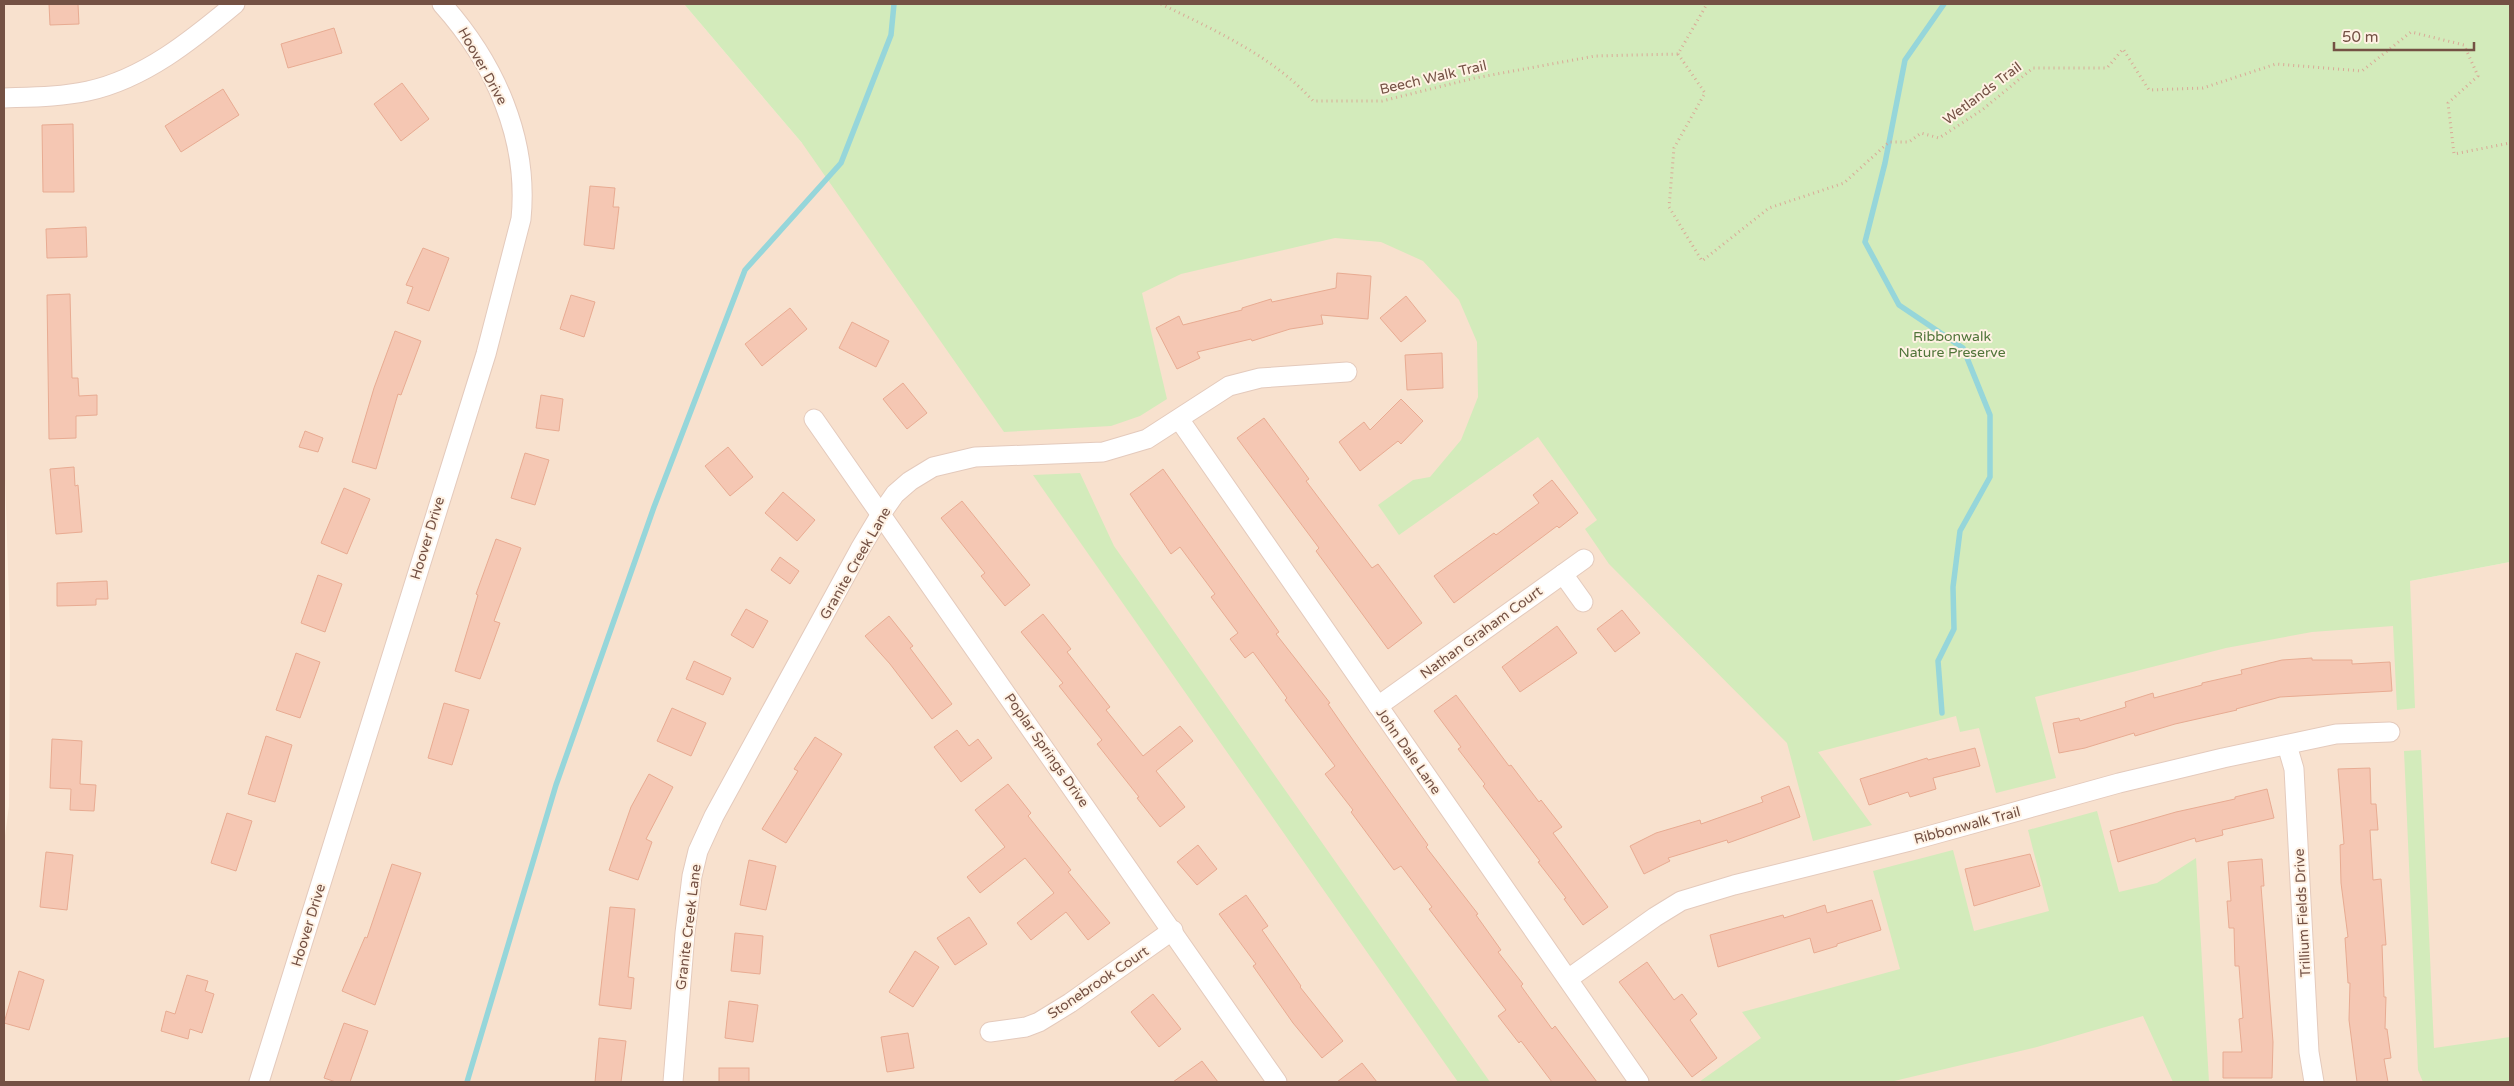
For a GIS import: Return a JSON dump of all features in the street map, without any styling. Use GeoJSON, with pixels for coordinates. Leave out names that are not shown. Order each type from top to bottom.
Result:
{"type":"FeatureCollection","features":[{"type":"Feature","properties":{"kind":"street"},"geometry":{"type":"LineString","coordinates":[[4,98],[65,95],[106,85],[159,61],[235,4]]}},
{"type":"Feature","properties":{"kind":"street","name":"Hoover Drive"},"geometry":{"type":"LineString","coordinates":[[259,1082],[440,496],[486,354],[516,246],[521,219],[523,200],[520,154],[507,109],[477,49],[461,25],[442,4]]}},
{"type":"Feature","properties":{"kind":"street","name":"Granite Creek Lane"},"geometry":{"type":"LineString","coordinates":[[673,1082],[685,934],[692,876],[698,851],[714,816],[881,514],[896,494],[910,481],[933,467],[948,461],[975,457],[1103,452],[1147,440],[1229,386],[1260,378],[1347,372]]}},
{"type":"Feature","properties":{"kind":"street","name":"Poplar Springs Drive"},"geometry":{"type":"LineString","coordinates":[[814,419],[1173,930],[1277,1082]]}},
{"type":"Feature","properties":{"kind":"street","name":"John Dale Lane"},"geometry":{"type":"LineString","coordinates":[[1179,419],[1639,1082]]}},
{"type":"Feature","properties":{"kind":"street","name":"Nathan Graham Court"},"geometry":{"type":"LineString","coordinates":[[1378,706],[1584,559]]}},
{"type":"Feature","properties":{"kind":"street"},"geometry":{"type":"LineString","coordinates":[[1563,574],[1583,602]]}},
{"type":"Feature","properties":{"kind":"street","name":"Ribbonwalk Trail"},"geometry":{"type":"LineString","coordinates":[[1568,980],[1655,917],[1681,901],[1734,885],[1910,841],[2120,783],[2336,734],[2390,732]]}},
{"type":"Feature","properties":{"kind":"street","name":"Trillium Fields Drive"},"geometry":{"type":"LineString","coordinates":[[2287,745],[2294,769],[2309,1042],[2314,1082]]}},
{"type":"Feature","properties":{"kind":"street","name":"Stonebrook Court"},"geometry":{"type":"LineString","coordinates":[[990,1032],[1026,1027],[1038,1022],[1070,1003],[1173,930]]}},
{"type":"Feature","properties":{"kind":"path","name":"Beech Walk Trail"},"geometry":{"type":"LineString","coordinates":[[1161,4],[1228,37],[1296,82],[1313,101],[1382,101],[1475,78],[1595,56],[1678,54]]}},
{"type":"Feature","properties":{"kind":"path"},"geometry":{"type":"LineString","coordinates":[[1678,54],[1707,4]]}},
{"type":"Feature","properties":{"kind":"path","name":"Wetlands Trail"},"geometry":{"type":"LineString","coordinates":[[1678,54],[1705,93],[1674,148],[1668,207],[1702,261],[1769,208],[1844,182],[1889,142],[1909,142],[1920,133],[1939,138],[1982,110],[2033,68],[2107,68],[2123,49],[2149,90],[2204,88],[2276,64],[2362,72],[2411,32],[2464,45],[2478,76],[2448,103],[2454,154],[2510,143]]}},
{"type":"Feature","properties":{"kind":"shaded area"},"geometry":{"type":"Polygon","coordinates":[[[4,4],[684,4],[802,143],[1428,183],[2410,581],[2510,562],[2510,1082],[4,1082],[4,843],[9,806],[10,629],[4,448],[4,4]]]}},
{"type":"Feature","properties":{"kind":"green space","name":"Ribbonwalk Nature Preserve"},"geometry":{"type":"Polygon","coordinates":[[[684,4],[2510,4],[2510,562],[2410,581],[2415,708],[2397,710],[2393,626],[2312,632],[2226,648],[2035,697],[2056,778],[1996,793],[1979,728],[1960,732],[1956,716],[1818,752],[1872,825],[1813,841],[1787,743],[1609,564],[1585,529],[1597,520],[1538,437],[1399,535],[1378,505],[1413,480],[1430,477],[1461,440],[1478,397],[1477,342],[1459,300],[1423,261],[1381,242],[1335,238],[1181,274],[1142,293],[1167,399],[1140,416],[1111,426],[1004,432],[802,143],[684,4]]]}},
{"type":"Feature","properties":{"kind":"green space"},"geometry":{"type":"Polygon","coordinates":[[[1080,473],[1114,546],[1490,1082],[1458,1082],[1033,475],[1080,473]]]}},
{"type":"Feature","properties":{"kind":"green space"},"geometry":{"type":"Polygon","coordinates":[[[2421,750],[2434,1048],[2510,1037],[2510,1082],[2423,1082],[2418,1070],[2404,751],[2421,750]]]}},
{"type":"Feature","properties":{"kind":"green space"},"geometry":{"type":"Polygon","coordinates":[[[2097,811],[2119,892],[2157,883],[2196,858],[2209,1082],[2173,1082],[2143,1016],[2037,1047],[1890,1082],[1699,1082],[1761,1038],[1742,1012],[1900,969],[1873,871],[1953,850],[1974,931],[2049,911],[2028,830],[2097,811]]]}},
{"type":"Feature","properties":{"kind":"building"},"geometry":{"type":"Polygon","coordinates":[[[49,4],[78,4],[79,24],[50,25],[49,4]]]}},
{"type":"Feature","properties":{"kind":"building"},"geometry":{"type":"Polygon","coordinates":[[[334,28],[342,53],[288,68],[281,44],[334,28]]]}},
{"type":"Feature","properties":{"kind":"building"},"geometry":{"type":"Polygon","coordinates":[[[402,83],[429,119],[401,141],[374,104],[402,83]]]}},
{"type":"Feature","properties":{"kind":"building"},"geometry":{"type":"Polygon","coordinates":[[[223,89],[239,115],[181,152],[165,126],[223,89]]]}},
{"type":"Feature","properties":{"kind":"building"},"geometry":{"type":"Polygon","coordinates":[[[73,124],[74,192],[43,192],[42,125],[73,124]]]}},
{"type":"Feature","properties":{"kind":"building"},"geometry":{"type":"Polygon","coordinates":[[[590,186],[615,188],[613,207],[619,207],[614,249],[584,245],[590,186]]]}},
{"type":"Feature","properties":{"kind":"building"},"geometry":{"type":"Polygon","coordinates":[[[86,227],[87,257],[47,258],[46,229],[86,227]]]}},
{"type":"Feature","properties":{"kind":"building"},"geometry":{"type":"Polygon","coordinates":[[[423,248],[449,258],[429,311],[407,303],[413,287],[406,285],[423,248]]]}},
{"type":"Feature","properties":{"kind":"building"},"geometry":{"type":"Polygon","coordinates":[[[1337,273],[1371,276],[1368,319],[1321,315],[1323,324],[1290,329],[1252,341],[1251,339],[1197,352],[1200,358],[1177,369],[1156,328],[1179,316],[1183,325],[1242,310],[1242,308],[1271,299],[1272,302],[1336,288],[1337,273]]]}},
{"type":"Feature","properties":{"kind":"building"},"geometry":{"type":"Polygon","coordinates":[[[70,294],[72,378],[78,378],[79,396],[97,395],[97,415],[76,416],[76,438],[49,439],[47,295],[70,294]]]}},
{"type":"Feature","properties":{"kind":"building"},"geometry":{"type":"Polygon","coordinates":[[[571,295],[595,302],[584,337],[560,329],[571,295]]]}},
{"type":"Feature","properties":{"kind":"building"},"geometry":{"type":"Polygon","coordinates":[[[1406,296],[1426,321],[1401,342],[1380,318],[1406,296]]]}},
{"type":"Feature","properties":{"kind":"building"},"geometry":{"type":"Polygon","coordinates":[[[790,308],[807,329],[762,366],[745,344],[790,308]]]}},
{"type":"Feature","properties":{"kind":"building"},"geometry":{"type":"Polygon","coordinates":[[[852,322],[889,341],[876,367],[839,348],[852,322]]]}},
{"type":"Feature","properties":{"kind":"building"},"geometry":{"type":"Polygon","coordinates":[[[395,331],[421,341],[401,395],[398,394],[376,469],[352,462],[374,388],[395,331]]]}},
{"type":"Feature","properties":{"kind":"building"},"geometry":{"type":"Polygon","coordinates":[[[1442,353],[1443,388],[1407,390],[1405,355],[1442,353]]]}},
{"type":"Feature","properties":{"kind":"building"},"geometry":{"type":"Polygon","coordinates":[[[903,383],[927,413],[907,429],[883,399],[903,383]]]}},
{"type":"Feature","properties":{"kind":"building"},"geometry":{"type":"Polygon","coordinates":[[[541,395],[563,399],[559,431],[536,428],[541,395]]]}},
{"type":"Feature","properties":{"kind":"building"},"geometry":{"type":"Polygon","coordinates":[[[1401,399],[1423,421],[1401,444],[1398,441],[1360,471],[1339,442],[1364,422],[1370,430],[1401,399]]]}},
{"type":"Feature","properties":{"kind":"building"},"geometry":{"type":"Polygon","coordinates":[[[1264,418],[1309,479],[1306,481],[1372,568],[1378,564],[1422,623],[1388,649],[1316,551],[1319,548],[1237,438],[1264,418]]]}},
{"type":"Feature","properties":{"kind":"building"},"geometry":{"type":"Polygon","coordinates":[[[305,431],[323,438],[318,452],[299,447],[305,431]]]}},
{"type":"Feature","properties":{"kind":"building"},"geometry":{"type":"Polygon","coordinates":[[[728,447],[753,477],[730,496],[705,466],[728,447]]]}},
{"type":"Feature","properties":{"kind":"building"},"geometry":{"type":"Polygon","coordinates":[[[525,453],[549,460],[535,505],[511,498],[525,453]]]}},
{"type":"Feature","properties":{"kind":"building"},"geometry":{"type":"Polygon","coordinates":[[[74,467],[75,486],[78,485],[82,532],[56,534],[50,469],[74,467]]]}},
{"type":"Feature","properties":{"kind":"building"},"geometry":{"type":"Polygon","coordinates":[[[1163,469],[1279,632],[1276,634],[1330,703],[1328,704],[1428,845],[1426,847],[1478,914],[1476,915],[1501,950],[1498,952],[1523,984],[1521,986],[1552,1029],[1555,1026],[1597,1082],[1552,1082],[1521,1041],[1519,1043],[1498,1016],[1506,1010],[1429,909],[1432,907],[1401,866],[1394,870],[1351,812],[1353,810],[1325,774],[1335,766],[1285,700],[1287,698],[1253,652],[1245,658],[1230,639],[1238,633],[1211,597],[1215,594],[1180,547],[1171,554],[1130,494],[1163,469]]]}},
{"type":"Feature","properties":{"kind":"building"},"geometry":{"type":"Polygon","coordinates":[[[1552,480],[1578,513],[1559,528],[1557,526],[1454,603],[1434,576],[1494,533],[1496,535],[1539,503],[1533,495],[1552,480]]]}},
{"type":"Feature","properties":{"kind":"building"},"geometry":{"type":"Polygon","coordinates":[[[344,488],[370,499],[347,554],[321,543],[344,488]]]}},
{"type":"Feature","properties":{"kind":"building"},"geometry":{"type":"Polygon","coordinates":[[[783,492],[815,520],[797,541],[765,513],[783,492]]]}},
{"type":"Feature","properties":{"kind":"building"},"geometry":{"type":"Polygon","coordinates":[[[962,501],[1030,585],[1005,606],[981,576],[985,573],[941,518],[962,501]]]}},
{"type":"Feature","properties":{"kind":"building"},"geometry":{"type":"Polygon","coordinates":[[[496,539],[521,548],[494,621],[500,623],[480,679],[455,671],[478,595],[476,594],[496,539]]]}},
{"type":"Feature","properties":{"kind":"building"},"geometry":{"type":"Polygon","coordinates":[[[780,557],[799,571],[790,584],[771,570],[780,557]]]}},
{"type":"Feature","properties":{"kind":"building"},"geometry":{"type":"Polygon","coordinates":[[[318,575],[342,584],[325,632],[301,623],[318,575]]]}},
{"type":"Feature","properties":{"kind":"building"},"geometry":{"type":"Polygon","coordinates":[[[107,581],[108,599],[96,599],[96,605],[57,606],[57,583],[107,581]]]}},
{"type":"Feature","properties":{"kind":"building"},"geometry":{"type":"Polygon","coordinates":[[[746,609],[768,621],[753,648],[731,635],[746,609]]]}},
{"type":"Feature","properties":{"kind":"building"},"geometry":{"type":"Polygon","coordinates":[[[1622,610],[1640,633],[1615,652],[1597,629],[1622,610]]]}},
{"type":"Feature","properties":{"kind":"building"},"geometry":{"type":"Polygon","coordinates":[[[1043,614],[1071,649],[1067,652],[1110,707],[1106,710],[1143,756],[1180,726],[1193,741],[1156,771],[1185,807],[1160,827],[1097,744],[1102,740],[1059,686],[1063,683],[1021,632],[1043,614]]]}},
{"type":"Feature","properties":{"kind":"building"},"geometry":{"type":"Polygon","coordinates":[[[889,616],[913,646],[910,648],[952,704],[932,719],[890,664],[865,636],[889,616]]]}},
{"type":"Feature","properties":{"kind":"building"},"geometry":{"type":"Polygon","coordinates":[[[1557,626],[1577,653],[1520,692],[1502,667],[1557,626]]]}},
{"type":"Feature","properties":{"kind":"building"},"geometry":{"type":"Polygon","coordinates":[[[296,653],[320,662],[300,718],[276,710],[296,653]]]}},
{"type":"Feature","properties":{"kind":"building"},"geometry":{"type":"Polygon","coordinates":[[[2312,658],[2312,660],[2352,660],[2352,664],[2390,662],[2392,691],[2280,697],[2135,736],[2134,733],[2085,748],[2059,753],[2053,723],[2079,718],[2080,721],[2126,707],[2125,702],[2153,693],[2154,698],[2202,685],[2202,683],[2242,674],[2241,670],[2282,660],[2312,658]]]}},
{"type":"Feature","properties":{"kind":"building"},"geometry":{"type":"Polygon","coordinates":[[[694,661],[731,678],[723,695],[686,679],[694,661]]]}},
{"type":"Feature","properties":{"kind":"building"},"geometry":{"type":"Polygon","coordinates":[[[1456,695],[1509,766],[1511,765],[1539,802],[1541,800],[1562,827],[1553,833],[1608,907],[1583,925],[1564,899],[1566,898],[1538,862],[1540,861],[1483,786],[1485,784],[1458,749],[1461,747],[1434,711],[1456,695]]]}},
{"type":"Feature","properties":{"kind":"building"},"geometry":{"type":"Polygon","coordinates":[[[444,703],[469,710],[452,765],[428,758],[444,703]]]}},
{"type":"Feature","properties":{"kind":"building"},"geometry":{"type":"Polygon","coordinates":[[[672,708],[706,723],[691,756],[657,741],[672,708]]]}},
{"type":"Feature","properties":{"kind":"building"},"geometry":{"type":"Polygon","coordinates":[[[957,730],[969,746],[978,739],[992,758],[961,782],[934,747],[957,730]]]}},
{"type":"Feature","properties":{"kind":"building"},"geometry":{"type":"Polygon","coordinates":[[[266,736],[292,745],[275,802],[248,794],[266,736]]]}},
{"type":"Feature","properties":{"kind":"building"},"geometry":{"type":"Polygon","coordinates":[[[815,737],[842,754],[786,843],[762,829],[798,771],[794,769],[815,737]]]}},
{"type":"Feature","properties":{"kind":"building"},"geometry":{"type":"Polygon","coordinates":[[[52,739],[82,741],[80,784],[96,785],[94,811],[70,810],[71,789],[50,788],[52,739]]]}},
{"type":"Feature","properties":{"kind":"building"},"geometry":{"type":"Polygon","coordinates":[[[1975,748],[1980,766],[1933,778],[1936,789],[1910,797],[1908,792],[1869,805],[1860,779],[1927,758],[1928,760],[1975,748]]]}},
{"type":"Feature","properties":{"kind":"building"},"geometry":{"type":"Polygon","coordinates":[[[2370,768],[2371,804],[2376,804],[2378,830],[2370,830],[2373,880],[2381,879],[2386,945],[2382,945],[2384,997],[2386,997],[2385,1029],[2387,1029],[2391,1058],[2384,1059],[2388,1082],[2357,1082],[2349,1020],[2350,983],[2348,983],[2345,938],[2348,937],[2341,883],[2340,845],[2344,844],[2338,769],[2370,768]]]}},
{"type":"Feature","properties":{"kind":"building"},"geometry":{"type":"Polygon","coordinates":[[[649,774],[673,787],[646,839],[652,842],[638,880],[609,870],[631,807],[649,774]]]}},
{"type":"Feature","properties":{"kind":"building"},"geometry":{"type":"Polygon","coordinates":[[[1008,784],[1031,813],[1028,816],[1071,870],[1068,872],[1110,923],[1088,940],[1066,912],[1031,940],[1017,923],[1054,893],[1025,858],[980,893],[967,877],[1005,847],[975,810],[1008,784]]]}},
{"type":"Feature","properties":{"kind":"building"},"geometry":{"type":"Polygon","coordinates":[[[1789,786],[1800,817],[1728,843],[1727,840],[1668,858],[1670,861],[1644,874],[1630,846],[1656,833],[1700,820],[1701,824],[1763,802],[1761,797],[1789,786]]]}},
{"type":"Feature","properties":{"kind":"building"},"geometry":{"type":"Polygon","coordinates":[[[2267,789],[2274,818],[2222,830],[2223,835],[2196,842],[2195,838],[2118,862],[2110,831],[2267,789]]]}},
{"type":"Feature","properties":{"kind":"building"},"geometry":{"type":"Polygon","coordinates":[[[227,813],[252,821],[236,871],[211,863],[227,813]]]}},
{"type":"Feature","properties":{"kind":"building"},"geometry":{"type":"Polygon","coordinates":[[[1198,845],[1217,869],[1197,885],[1177,862],[1198,845]]]}},
{"type":"Feature","properties":{"kind":"building"},"geometry":{"type":"Polygon","coordinates":[[[46,852],[73,855],[67,910],[40,907],[46,852]]]}},
{"type":"Feature","properties":{"kind":"building"},"geometry":{"type":"Polygon","coordinates":[[[2030,854],[2040,886],[1974,906],[1965,869],[2030,854]]]}},
{"type":"Feature","properties":{"kind":"building"},"geometry":{"type":"Polygon","coordinates":[[[2262,859],[2264,886],[2261,886],[2273,1042],[2272,1078],[2223,1078],[2223,1052],[2242,1052],[2239,1019],[2243,1018],[2239,966],[2235,966],[2234,928],[2229,928],[2227,901],[2231,901],[2228,862],[2262,859]]]}},
{"type":"Feature","properties":{"kind":"building"},"geometry":{"type":"Polygon","coordinates":[[[749,860],[776,866],[766,910],[740,905],[749,860]]]}},
{"type":"Feature","properties":{"kind":"building"},"geometry":{"type":"Polygon","coordinates":[[[392,864],[421,873],[375,1005],[342,991],[365,937],[367,938],[392,864]]]}},
{"type":"Feature","properties":{"kind":"building"},"geometry":{"type":"Polygon","coordinates":[[[1246,895],[1268,926],[1262,930],[1300,987],[1343,1041],[1322,1058],[1293,1023],[1253,966],[1256,964],[1219,914],[1246,895]]]}},
{"type":"Feature","properties":{"kind":"building"},"geometry":{"type":"Polygon","coordinates":[[[1872,900],[1881,930],[1814,953],[1810,938],[1718,967],[1710,935],[1783,915],[1784,918],[1825,905],[1827,913],[1872,900]]]}},
{"type":"Feature","properties":{"kind":"building"},"geometry":{"type":"Polygon","coordinates":[[[610,907],[635,909],[628,977],[634,978],[631,1009],[599,1005],[610,907]]]}},
{"type":"Feature","properties":{"kind":"building"},"geometry":{"type":"Polygon","coordinates":[[[969,917],[987,944],[955,965],[937,938],[969,917]]]}},
{"type":"Feature","properties":{"kind":"building"},"geometry":{"type":"Polygon","coordinates":[[[735,933],[763,936],[760,974],[731,971],[735,933]]]}},
{"type":"Feature","properties":{"kind":"building"},"geometry":{"type":"Polygon","coordinates":[[[915,951],[939,967],[913,1007],[889,992],[915,951]]]}},
{"type":"Feature","properties":{"kind":"building"},"geometry":{"type":"Polygon","coordinates":[[[1647,962],[1674,1000],[1682,994],[1697,1014],[1690,1020],[1717,1058],[1692,1077],[1619,982],[1647,962]]]}},
{"type":"Feature","properties":{"kind":"building"},"geometry":{"type":"Polygon","coordinates":[[[19,971],[44,980],[29,1030],[4,1023],[19,971]]]}},
{"type":"Feature","properties":{"kind":"building"},"geometry":{"type":"Polygon","coordinates":[[[187,975],[208,981],[205,991],[214,994],[202,1033],[190,1029],[188,1039],[161,1031],[166,1011],[175,1014],[187,975]]]}},
{"type":"Feature","properties":{"kind":"building"},"geometry":{"type":"Polygon","coordinates":[[[1153,994],[1181,1029],[1159,1047],[1131,1012],[1153,994]]]}},
{"type":"Feature","properties":{"kind":"building"},"geometry":{"type":"Polygon","coordinates":[[[729,1001],[758,1005],[753,1042],[725,1038],[729,1001]]]}},
{"type":"Feature","properties":{"kind":"building"},"geometry":{"type":"Polygon","coordinates":[[[344,1023],[368,1031],[350,1082],[336,1082],[324,1078],[344,1023]]]}},
{"type":"Feature","properties":{"kind":"building"},"geometry":{"type":"Polygon","coordinates":[[[908,1033],[914,1068],[887,1072],[881,1037],[908,1033]]]}},
{"type":"Feature","properties":{"kind":"building"},"geometry":{"type":"Polygon","coordinates":[[[599,1038],[626,1041],[621,1082],[595,1082],[599,1038]]]}},
{"type":"Feature","properties":{"kind":"building"},"geometry":{"type":"Polygon","coordinates":[[[1202,1061],[1218,1082],[1173,1082],[1202,1061]]]}},
{"type":"Feature","properties":{"kind":"building"},"geometry":{"type":"Polygon","coordinates":[[[1362,1063],[1377,1082],[1337,1082],[1362,1063]]]}},
{"type":"Feature","properties":{"kind":"building"},"geometry":{"type":"Polygon","coordinates":[[[719,1068],[749,1068],[749,1082],[719,1082],[719,1068]]]}},
{"type":"Feature","properties":{"kind":"waterway"},"geometry":{"type":"LineString","coordinates":[[467,1082],[556,785],[654,507],[745,270],[841,163],[891,35],[894,4]]}},
{"type":"Feature","properties":{"kind":"waterway"},"geometry":{"type":"LineString","coordinates":[[1942,713],[1938,661],[1954,629],[1953,587],[1960,531],[1990,477],[1990,415],[1963,348],[1899,305],[1865,242],[1885,163],[1905,60],[1944,4]]}}]}
